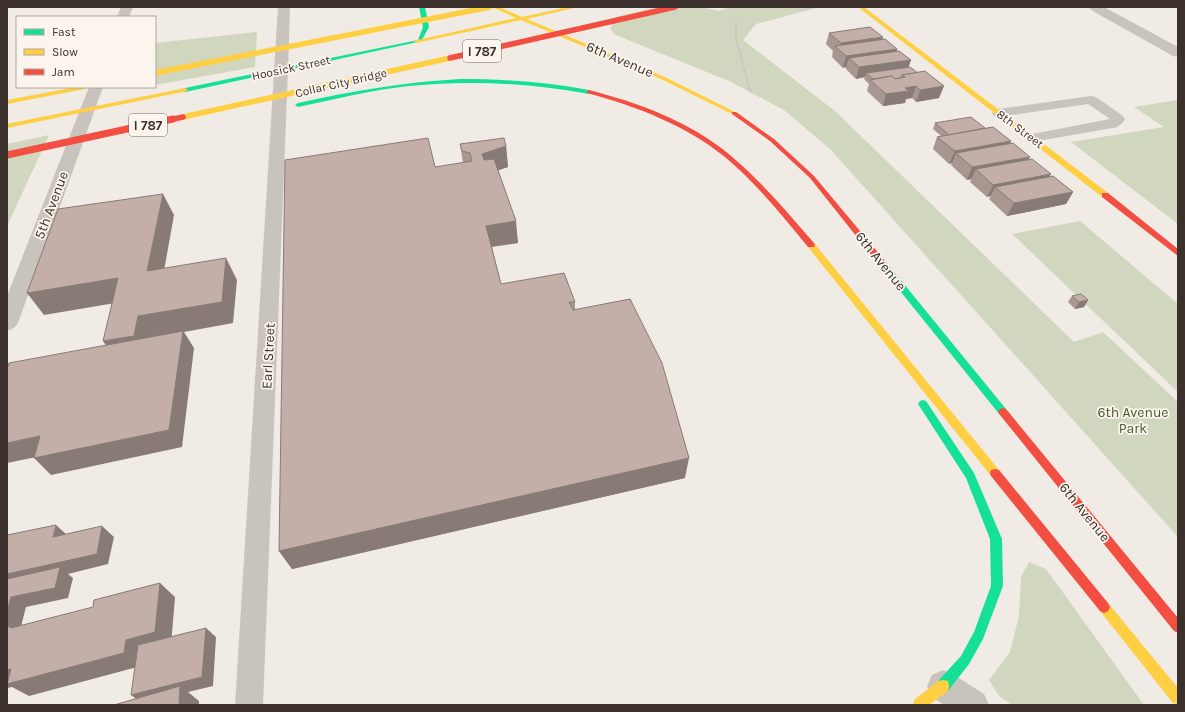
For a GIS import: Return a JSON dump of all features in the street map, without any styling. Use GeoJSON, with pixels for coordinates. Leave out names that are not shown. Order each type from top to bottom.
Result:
{"type":"FeatureCollection","features":[{"type":"Feature","properties":{"kind":"main road"},"geometry":{"type":"LineString","coordinates":[[420,39],[427,27],[422,7]]}},
{"type":"Feature","properties":{"kind":"main road"},"geometry":{"type":"LineString","coordinates":[[411,13],[442,7]]}},
{"type":"Feature","properties":{"kind":"main road"},"geometry":{"type":"LineString","coordinates":[[156,73],[490,7]]}},
{"type":"Feature","properties":{"kind":"main road","name":"6th Avenue"},"geometry":{"type":"LineString","coordinates":[[495,7],[523,17],[665,79],[739,115],[778,145],[812,177],[1178,627]]}},
{"type":"Feature","properties":{"kind":"main road","name":"Hoosick Street"},"geometry":{"type":"LineString","coordinates":[[7,126],[282,70],[420,39],[575,7]]}},
{"type":"Feature","properties":{"kind":"main road","name":"Collar City Bridge"},"geometry":{"type":"LineString","coordinates":[[7,155],[333,85],[675,7]]}},
{"type":"Feature","properties":{"kind":"main road","name":"8th Street"},"geometry":{"type":"LineString","coordinates":[[861,7],[1032,138],[1178,253]]}},
{"type":"Feature","properties":{"kind":"main road"},"geometry":{"type":"LineString","coordinates":[[271,40],[294,36]]}},
{"type":"Feature","properties":{"kind":"main road"},"geometry":{"type":"LineString","coordinates":[[267,112],[392,86],[470,80],[546,84],[596,93],[629,103],[661,116],[691,132],[716,148],[739,166],[793,223],[1178,698]]}},
{"type":"Feature","properties":{"kind":"main road"},"geometry":{"type":"LineString","coordinates":[[7,102],[80,88]]}},
{"type":"Feature","properties":{"kind":"main road"},"geometry":{"type":"LineString","coordinates":[[58,160],[81,154]]}},
{"type":"Feature","properties":{"kind":"main road"},"geometry":{"type":"LineString","coordinates":[[863,311],[906,377]]}},
{"type":"Feature","properties":{"kind":"main road"},"geometry":{"type":"LineString","coordinates":[[918,397],[970,476],[996,539],[997,586],[979,635],[965,660],[943,686],[919,705]]}},
{"type":"Feature","properties":{"kind":"street"},"geometry":{"type":"LineString","coordinates":[[1095,7],[1178,52]]}},
{"type":"Feature","properties":{"kind":"street","name":"5th Avenue"},"geometry":{"type":"LineString","coordinates":[[7,323],[96,88]]}},
{"type":"Feature","properties":{"kind":"street"},"geometry":{"type":"LineString","coordinates":[[943,686],[973,705]]}},
{"type":"Feature","properties":{"kind":"lane","name":"Earl Street"},"geometry":{"type":"LineString","coordinates":[[249,705],[284,7]]}},
{"type":"Feature","properties":{"kind":"lane"},"geometry":{"type":"LineString","coordinates":[[999,113],[1091,100],[1118,119],[1113,124],[1032,138]]}},
{"type":"Feature","properties":{"kind":"path"},"geometry":{"type":"LineString","coordinates":[[736,20],[736,39],[752,99]]}},
{"type":"Feature","properties":{"kind":"green space","name":"6th Avenue Park"},"geometry":{"type":"Polygon","coordinates":[[[657,7],[702,7],[718,11],[732,7],[820,7],[756,24],[743,40],[835,111],[1074,342],[1103,332],[1178,402],[1178,537],[831,150],[784,110],[729,81],[616,35],[610,29],[616,17],[657,7]]]}},
{"type":"Feature","properties":{"kind":"green space"},"geometry":{"type":"Polygon","coordinates":[[[257,32],[255,67],[156,85],[156,43],[257,32]]]}},
{"type":"Feature","properties":{"kind":"green space"},"geometry":{"type":"Polygon","coordinates":[[[1178,100],[1178,224],[1071,142],[1164,127],[1134,107],[1178,100]]]}},
{"type":"Feature","properties":{"kind":"green space"},"geometry":{"type":"Polygon","coordinates":[[[49,135],[7,226],[7,144],[49,135]]]}},
{"type":"Feature","properties":{"kind":"green space"},"geometry":{"type":"Polygon","coordinates":[[[1080,221],[1178,304],[1178,392],[1012,234],[1080,221]]]}},
{"type":"Feature","properties":{"kind":"green space"},"geometry":{"type":"Polygon","coordinates":[[[1029,562],[1046,569],[1144,705],[1012,705],[999,696],[989,680],[1010,652],[1019,616],[1021,577],[1029,562]]]}},
{"type":"Feature","properties":{"kind":"building"},"geometry":{"type":"Polygon","coordinates":[[[870,27],[883,37],[841,43],[829,33],[870,27]]]}},
{"type":"Feature","properties":{"kind":"building"},"geometry":{"type":"Polygon","coordinates":[[[885,39],[897,49],[846,56],[835,46],[885,39]]]}},
{"type":"Feature","properties":{"kind":"building"},"geometry":{"type":"Polygon","coordinates":[[[899,51],[911,60],[859,67],[849,58],[899,51]]]}},
{"type":"Feature","properties":{"kind":"building"},"geometry":{"type":"Polygon","coordinates":[[[910,67],[918,73],[902,75],[901,78],[895,79],[892,76],[873,79],[866,73],[910,67]]]}},
{"type":"Feature","properties":{"kind":"building"},"geometry":{"type":"Polygon","coordinates":[[[925,71],[944,86],[920,90],[916,86],[905,88],[909,91],[886,94],[870,80],[892,76],[895,79],[905,77],[902,75],[925,71]]]}},
{"type":"Feature","properties":{"kind":"building"},"geometry":{"type":"Polygon","coordinates":[[[971,117],[985,128],[949,135],[935,123],[971,117]]]}},
{"type":"Feature","properties":{"kind":"building"},"geometry":{"type":"Polygon","coordinates":[[[993,127],[1011,141],[955,151],[937,137],[993,127]]]}},
{"type":"Feature","properties":{"kind":"building"},"geometry":{"type":"Polygon","coordinates":[[[428,138],[435,167],[472,161],[470,153],[462,151],[460,144],[504,138],[506,146],[482,154],[484,160],[494,159],[516,221],[486,226],[501,284],[564,273],[575,302],[569,302],[573,310],[630,299],[662,363],[689,458],[279,551],[285,160],[428,138]]]}},
{"type":"Feature","properties":{"kind":"building"},"geometry":{"type":"Polygon","coordinates":[[[1013,143],[1030,157],[972,167],[956,153],[1013,143]]]}},
{"type":"Feature","properties":{"kind":"building"},"geometry":{"type":"Polygon","coordinates":[[[1032,159],[1051,174],[993,185],[976,169],[1032,159]]]}},
{"type":"Feature","properties":{"kind":"building"},"geometry":{"type":"Polygon","coordinates":[[[1053,176],[1073,192],[1014,203],[995,187],[1053,176]]]}},
{"type":"Feature","properties":{"kind":"building"},"geometry":{"type":"Polygon","coordinates":[[[163,194],[147,271],[226,258],[222,302],[138,316],[134,336],[103,341],[118,278],[27,293],[58,209],[163,194]]]}},
{"type":"Feature","properties":{"kind":"building"},"geometry":{"type":"Polygon","coordinates":[[[1081,294],[1088,300],[1079,302],[1072,296],[1081,294]]]}},
{"type":"Feature","properties":{"kind":"building"},"geometry":{"type":"Polygon","coordinates":[[[183,331],[169,430],[34,458],[40,436],[7,443],[7,369],[9,363],[183,331]]]}},
{"type":"Feature","properties":{"kind":"building"},"geometry":{"type":"Polygon","coordinates":[[[56,525],[53,537],[102,526],[97,554],[7,574],[7,535],[56,525]]]}},
{"type":"Feature","properties":{"kind":"building"},"geometry":{"type":"Polygon","coordinates":[[[60,567],[55,588],[11,597],[7,612],[7,579],[60,567]]]}},
{"type":"Feature","properties":{"kind":"building"},"geometry":{"type":"Polygon","coordinates":[[[160,583],[155,632],[126,640],[124,653],[7,684],[11,669],[7,670],[7,625],[11,628],[93,607],[94,600],[160,583]]]}},
{"type":"Feature","properties":{"kind":"building"},"geometry":{"type":"Polygon","coordinates":[[[206,628],[202,677],[131,695],[138,645],[206,628]]]}},
{"type":"Feature","properties":{"kind":"building"},"geometry":{"type":"Polygon","coordinates":[[[180,686],[179,705],[114,705],[180,686]]]}},
{"type":"Feature","properties":{"kind":"traffic: fast"},"geometry":{"type":"LineString","coordinates":[[420,39],[426,27],[422,7]]}},
{"type":"Feature","properties":{"kind":"traffic: fast"},"geometry":{"type":"LineString","coordinates":[[185,90],[416,41]]}},
{"type":"Feature","properties":{"kind":"traffic: fast"},"geometry":{"type":"LineString","coordinates":[[298,105],[382,88],[434,82],[512,82],[563,87],[589,92]]}},
{"type":"Feature","properties":{"kind":"traffic: fast"},"geometry":{"type":"LineString","coordinates":[[883,264],[1003,412]]}},
{"type":"Feature","properties":{"kind":"traffic: fast"},"geometry":{"type":"LineString","coordinates":[[923,404],[970,476],[996,539],[997,586],[979,635],[965,660],[943,686]]}},
{"type":"Feature","properties":{"kind":"traffic: slow"},"geometry":{"type":"LineString","coordinates":[[156,73],[490,7]]}},
{"type":"Feature","properties":{"kind":"traffic: slow"},"geometry":{"type":"LineString","coordinates":[[495,7],[665,79],[734,113]]}},
{"type":"Feature","properties":{"kind":"traffic: slow"},"geometry":{"type":"LineString","coordinates":[[416,41],[575,7]]}},
{"type":"Feature","properties":{"kind":"traffic: slow"},"geometry":{"type":"LineString","coordinates":[[861,7],[1105,195]]}},
{"type":"Feature","properties":{"kind":"traffic: slow"},"geometry":{"type":"LineString","coordinates":[[183,117],[450,58]]}},
{"type":"Feature","properties":{"kind":"traffic: slow"},"geometry":{"type":"LineString","coordinates":[[7,102],[80,88]]}},
{"type":"Feature","properties":{"kind":"traffic: slow"},"geometry":{"type":"LineString","coordinates":[[7,126],[185,90]]}},
{"type":"Feature","properties":{"kind":"traffic: slow"},"geometry":{"type":"LineString","coordinates":[[811,245],[995,473]]}},
{"type":"Feature","properties":{"kind":"traffic: slow"},"geometry":{"type":"LineString","coordinates":[[1104,607],[1178,698]]}},
{"type":"Feature","properties":{"kind":"traffic: slow"},"geometry":{"type":"LineString","coordinates":[[919,705],[943,686]]}},
{"type":"Feature","properties":{"kind":"traffic: jam"},"geometry":{"type":"LineString","coordinates":[[450,58],[675,7]]}},
{"type":"Feature","properties":{"kind":"traffic: jam"},"geometry":{"type":"LineString","coordinates":[[589,92],[625,102],[661,116],[678,124],[711,144],[738,165],[760,187],[811,245]]}},
{"type":"Feature","properties":{"kind":"traffic: jam"},"geometry":{"type":"LineString","coordinates":[[734,113],[772,140],[812,177],[883,264]]}},
{"type":"Feature","properties":{"kind":"traffic: jam"},"geometry":{"type":"LineString","coordinates":[[7,155],[183,117]]}},
{"type":"Feature","properties":{"kind":"traffic: jam"},"geometry":{"type":"LineString","coordinates":[[1105,195],[1178,253]]}},
{"type":"Feature","properties":{"kind":"traffic: jam"},"geometry":{"type":"LineString","coordinates":[[1003,412],[1178,627]]}},
{"type":"Feature","properties":{"kind":"traffic: jam"},"geometry":{"type":"LineString","coordinates":[[995,473],[1104,607]]}}]}
